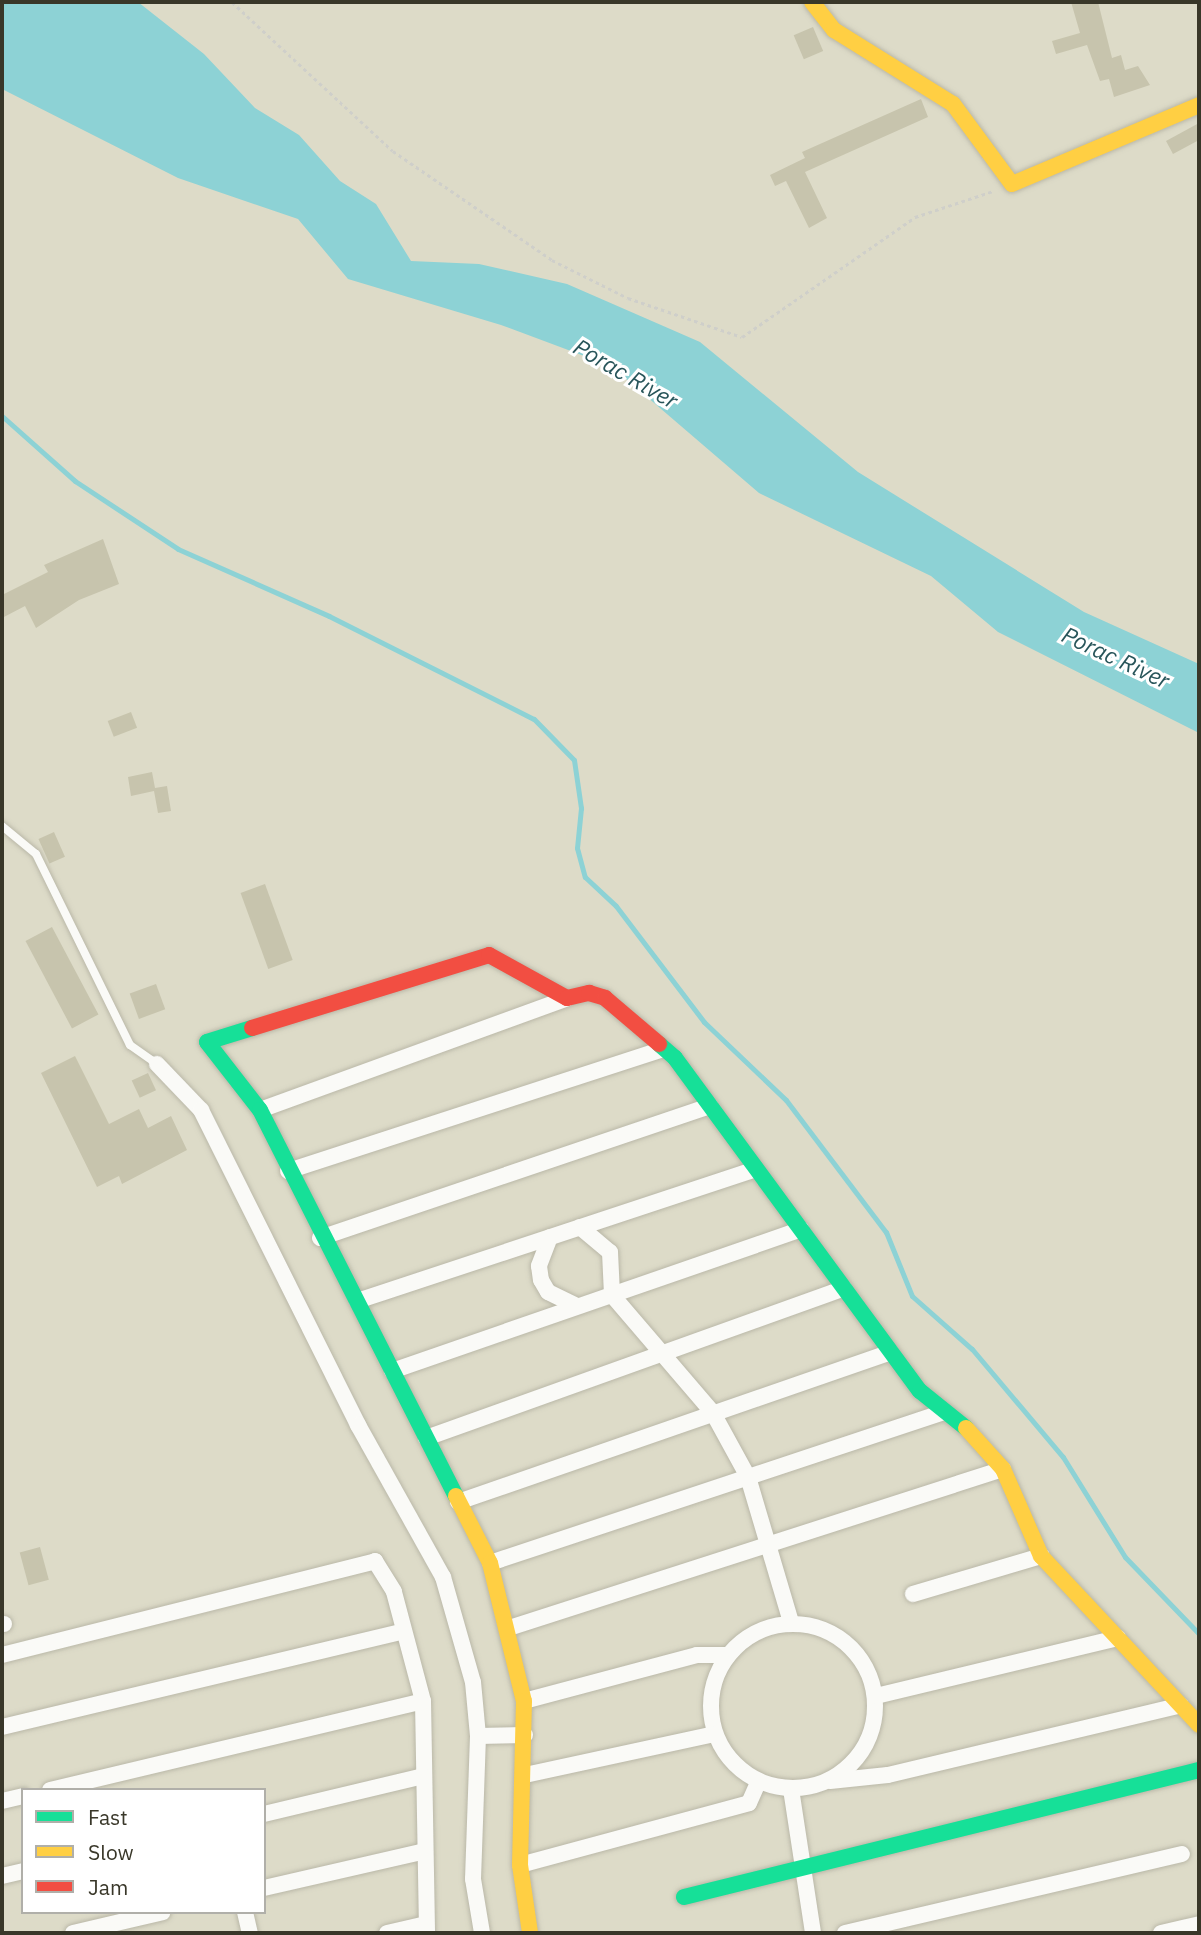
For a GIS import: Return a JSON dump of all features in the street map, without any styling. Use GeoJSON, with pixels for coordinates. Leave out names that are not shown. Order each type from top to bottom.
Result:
{"type":"FeatureCollection","features":[{"type":"Feature","properties":{"kind":"street"},"geometry":{"type":"LineString","coordinates":[[812,2],[834,30],[953,104],[1012,184],[1199,105]]}},
{"type":"Feature","properties":{"kind":"street"},"geometry":{"type":"LineString","coordinates":[[530,1933],[520,1865],[525,1775],[524,1701],[509,1628],[490,1563],[357,1301],[320,1238],[260,1110],[207,1042],[489,955],[567,998]]}},
{"type":"Feature","properties":{"kind":"street"},"geometry":{"type":"LineString","coordinates":[[260,1110],[567,998],[589,993],[605,998],[664,1049],[710,1106],[891,1352],[943,1412],[982,1441],[1003,1469],[1041,1556],[1199,1725]]}},
{"type":"Feature","properties":{"kind":"street"},"geometry":{"type":"LineString","coordinates":[[288,1171],[664,1049]]}},
{"type":"Feature","properties":{"kind":"street"},"geometry":{"type":"LineString","coordinates":[[157,1065],[201,1110],[358,1425],[443,1577],[473,1682],[478,1736],[473,1879],[482,1933]]}},
{"type":"Feature","properties":{"kind":"street"},"geometry":{"type":"LineString","coordinates":[[320,1238],[710,1106]]}},
{"type":"Feature","properties":{"kind":"street"},"geometry":{"type":"LineString","coordinates":[[357,1301],[756,1169]]}},
{"type":"Feature","properties":{"kind":"street"},"geometry":{"type":"LineString","coordinates":[[580,1227],[610,1252],[612,1294],[713,1413],[748,1477],[791,1622]]}},
{"type":"Feature","properties":{"kind":"street"},"geometry":{"type":"LineString","coordinates":[[392,1371],[801,1229]]}},
{"type":"Feature","properties":{"kind":"street"},"geometry":{"type":"LineString","coordinates":[[550,1237],[539,1266],[541,1280],[548,1292],[578,1306]]}},
{"type":"Feature","properties":{"kind":"street"},"geometry":{"type":"LineString","coordinates":[[426,1438],[844,1288]]}},
{"type":"Feature","properties":{"kind":"street"},"geometry":{"type":"LineString","coordinates":[[458,1502],[891,1352]]}},
{"type":"Feature","properties":{"kind":"street"},"geometry":{"type":"LineString","coordinates":[[490,1563],[943,1412]]}},
{"type":"Feature","properties":{"kind":"street"},"geometry":{"type":"LineString","coordinates":[[509,1628],[1003,1469]]}},
{"type":"Feature","properties":{"kind":"street"},"geometry":{"type":"LineString","coordinates":[[913,1594],[1041,1556]]}},
{"type":"Feature","properties":{"kind":"street"},"geometry":{"type":"LineString","coordinates":[[2,1655],[375,1561],[394,1592],[422,1701],[426,1929],[387,1933]]}},
{"type":"Feature","properties":{"kind":"street"},"geometry":{"type":"LineString","coordinates":[[828,1781],[856,1760],[872,1730],[876,1696],[861,1658],[831,1631],[791,1622],[756,1632],[728,1655],[712,1693],[715,1734],[733,1762],[759,1782],[792,1789],[828,1781],[888,1775],[1181,1705]]}},
{"type":"Feature","properties":{"kind":"street"},"geometry":{"type":"LineString","coordinates":[[2,1727],[404,1631]]}},
{"type":"Feature","properties":{"kind":"street"},"geometry":{"type":"LineString","coordinates":[[876,1696],[1118,1638]]}},
{"type":"Feature","properties":{"kind":"street"},"geometry":{"type":"LineString","coordinates":[[524,1701],[697,1655],[728,1655]]}},
{"type":"Feature","properties":{"kind":"street"},"geometry":{"type":"LineString","coordinates":[[58,1788],[422,1701]]}},
{"type":"Feature","properties":{"kind":"street"},"geometry":{"type":"LineString","coordinates":[[525,1775],[715,1734]]}},
{"type":"Feature","properties":{"kind":"street"},"geometry":{"type":"LineString","coordinates":[[478,1736],[525,1735]]}},
{"type":"Feature","properties":{"kind":"street"},"geometry":{"type":"LineString","coordinates":[[684,1897],[1199,1770]]}},
{"type":"Feature","properties":{"kind":"street"},"geometry":{"type":"LineString","coordinates":[[266,1814],[424,1776]]}},
{"type":"Feature","properties":{"kind":"street"},"geometry":{"type":"LineString","coordinates":[[520,1865],[749,1803],[759,1782]]}},
{"type":"Feature","properties":{"kind":"street"},"geometry":{"type":"LineString","coordinates":[[792,1789],[813,1933]]}},
{"type":"Feature","properties":{"kind":"street"},"geometry":{"type":"LineString","coordinates":[[2,1801],[21,1796]]}},
{"type":"Feature","properties":{"kind":"street"},"geometry":{"type":"LineString","coordinates":[[266,1888],[425,1851]]}},
{"type":"Feature","properties":{"kind":"street"},"geometry":{"type":"LineString","coordinates":[[845,1933],[1182,1854]]}},
{"type":"Feature","properties":{"kind":"street"},"geometry":{"type":"LineString","coordinates":[[2,1876],[21,1871]]}},
{"type":"Feature","properties":{"kind":"street"},"geometry":{"type":"LineString","coordinates":[[73,1933],[130,1927],[159,1914]]}},
{"type":"Feature","properties":{"kind":"street"},"geometry":{"type":"LineString","coordinates":[[245,1914],[250,1933]]}},
{"type":"Feature","properties":{"kind":"street"},"geometry":{"type":"LineString","coordinates":[[1161,1933],[1199,1924]]}},
{"type":"Feature","properties":{"kind":"lane"},"geometry":{"type":"LineString","coordinates":[[2,826],[36,854],[130,1045],[157,1065]]}},
{"type":"Feature","properties":{"kind":"path"},"geometry":{"type":"LineString","coordinates":[[232,2],[393,151],[552,260],[628,298],[742,337],[915,216],[1012,184]]}},
{"type":"Feature","properties":{"kind":"water","name":"Porac River"},"geometry":{"type":"Polygon","coordinates":[[[2,2],[138,2],[204,54],[255,108],[299,135],[340,181],[376,204],[411,261],[479,264],[567,284],[700,342],[858,472],[1084,612],[1199,664],[1199,733],[998,632],[931,576],[759,493],[611,366],[501,325],[348,279],[298,219],[178,178],[2,89],[2,2]]]}},
{"type":"Feature","properties":{"kind":"building"},"geometry":{"type":"Polygon","coordinates":[[[1071,2],[1098,2],[1112,58],[1121,55],[1125,70],[1138,66],[1150,85],[1114,97],[1109,79],[1100,81],[1087,45],[1056,54],[1052,41],[1080,33],[1071,2]]]}},
{"type":"Feature","properties":{"kind":"building"},"geometry":{"type":"Polygon","coordinates":[[[813,27],[823,51],[804,59],[794,35],[813,27]]]}},
{"type":"Feature","properties":{"kind":"building"},"geometry":{"type":"Polygon","coordinates":[[[921,99],[928,117],[805,172],[827,218],[809,228],[786,181],[775,186],[770,175],[805,158],[802,152],[921,99]]]}},
{"type":"Feature","properties":{"kind":"building"},"geometry":{"type":"Polygon","coordinates":[[[1199,123],[1199,140],[1173,154],[1166,141],[1199,123]]]}},
{"type":"Feature","properties":{"kind":"building"},"geometry":{"type":"Polygon","coordinates":[[[103,539],[119,584],[79,600],[36,628],[25,606],[2,618],[2,595],[48,572],[44,565],[103,539]]]}},
{"type":"Feature","properties":{"kind":"building"},"geometry":{"type":"Polygon","coordinates":[[[131,712],[137,728],[114,737],[108,721],[131,712]]]}},
{"type":"Feature","properties":{"kind":"building"},"geometry":{"type":"Polygon","coordinates":[[[152,772],[155,788],[167,786],[171,811],[158,813],[154,791],[131,796],[128,777],[152,772]]]}},
{"type":"Feature","properties":{"kind":"building"},"geometry":{"type":"Polygon","coordinates":[[[54,832],[65,857],[49,864],[38,839],[54,832]]]}},
{"type":"Feature","properties":{"kind":"building"},"geometry":{"type":"Polygon","coordinates":[[[265,884],[293,960],[268,969],[241,893],[265,884]]]}},
{"type":"Feature","properties":{"kind":"building"},"geometry":{"type":"Polygon","coordinates":[[[52,927],[98,1014],[72,1028],[26,941],[52,927]]]}},
{"type":"Feature","properties":{"kind":"building"},"geometry":{"type":"Polygon","coordinates":[[[156,984],[165,1009],[139,1019],[130,994],[156,984]]]}},
{"type":"Feature","properties":{"kind":"building"},"geometry":{"type":"Polygon","coordinates":[[[75,1056],[109,1124],[139,1109],[148,1128],[171,1116],[187,1150],[122,1184],[119,1176],[97,1187],[41,1073],[75,1056]]]}},
{"type":"Feature","properties":{"kind":"building"},"geometry":{"type":"Polygon","coordinates":[[[148,1073],[156,1090],[140,1098],[132,1081],[148,1073]]]}},
{"type":"Feature","properties":{"kind":"building"},"geometry":{"type":"Polygon","coordinates":[[[40,1547],[49,1580],[29,1585],[20,1552],[40,1547]]]}},
{"type":"Feature","properties":{"kind":"waterway"},"geometry":{"type":"LineString","coordinates":[[2,416],[75,481],[178,549],[329,616],[534,719],[574,760],[581,808],[577,848],[585,877],[616,906],[704,1022],[786,1100],[886,1232],[912,1296],[972,1349],[1063,1457],[1125,1557],[1199,1634]]}},
{"type":"Feature","properties":{"kind":"traffic: fast"},"geometry":{"type":"LineString","coordinates":[[252,1028],[207,1042],[260,1110],[456,1496]]}},
{"type":"Feature","properties":{"kind":"traffic: fast"},"geometry":{"type":"LineString","coordinates":[[659,1044],[675,1058],[920,1391],[966,1428]]}},
{"type":"Feature","properties":{"kind":"traffic: fast"},"geometry":{"type":"LineString","coordinates":[[684,1897],[1199,1770]]}},
{"type":"Feature","properties":{"kind":"traffic: slow"},"geometry":{"type":"LineString","coordinates":[[812,2],[834,30],[953,104],[1012,184],[1199,105]]}},
{"type":"Feature","properties":{"kind":"traffic: slow"},"geometry":{"type":"LineString","coordinates":[[966,1428],[1003,1469],[1041,1556],[1199,1725]]}},
{"type":"Feature","properties":{"kind":"traffic: slow"},"geometry":{"type":"LineString","coordinates":[[456,1496],[490,1563],[524,1701],[520,1865],[530,1933]]}},
{"type":"Feature","properties":{"kind":"traffic: jam"},"geometry":{"type":"LineString","coordinates":[[252,1028],[489,955],[567,998],[589,993],[605,998],[659,1044]]}}]}
